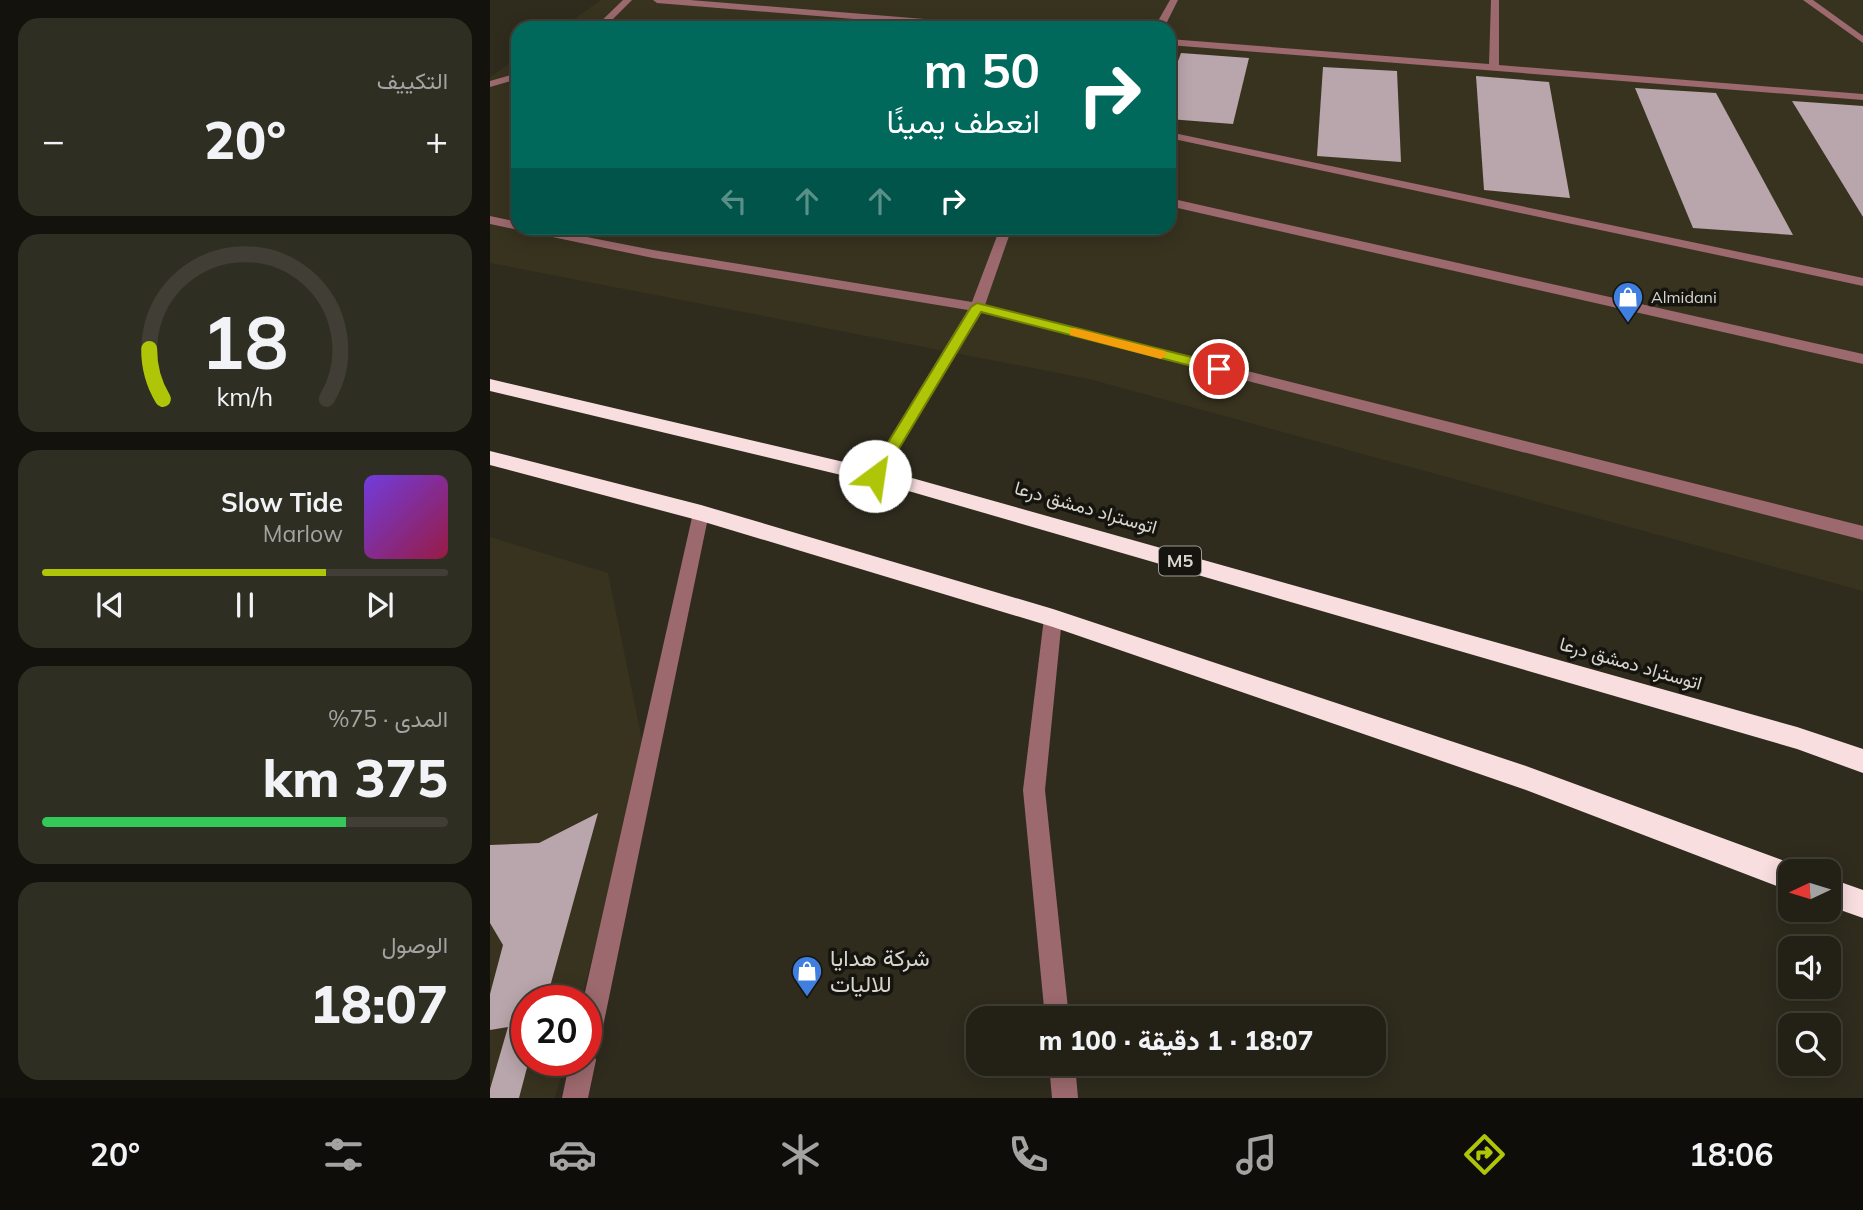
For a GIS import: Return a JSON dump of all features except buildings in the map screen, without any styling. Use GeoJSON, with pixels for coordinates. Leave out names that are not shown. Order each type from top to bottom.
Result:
{"type":"FeatureCollection","features":[{"type":"Feature","properties":{"kind":"highway","name":"اتوستراد دمشق درعا"},"geometry":{"type":"LineString","coordinates":[[490,385],[875,476],[1783,734],[1863,761]]}},
{"type":"Feature","properties":{"kind":"highway"},"geometry":{"type":"LineString","coordinates":[[490,458],[701,513],[1053,618],[1526,778],[1778,872]]}},
{"type":"Feature","properties":{"kind":"highway"},"geometry":{"type":"LineString","coordinates":[[1841,896],[1863,904]]}},
{"type":"Feature","properties":{"kind":"street"},"geometry":{"type":"LineString","coordinates":[[606,21],[628,0]]}},
{"type":"Feature","properties":{"kind":"street"},"geometry":{"type":"LineString","coordinates":[[657,0],[913,21]]}},
{"type":"Feature","properties":{"kind":"street"},"geometry":{"type":"LineString","coordinates":[[1163,21],[1174,0]]}},
{"type":"Feature","properties":{"kind":"street"},"geometry":{"type":"LineString","coordinates":[[1493,68],[1494,0]]}},
{"type":"Feature","properties":{"kind":"street"},"geometry":{"type":"LineString","coordinates":[[1807,0],[1863,40]]}},
{"type":"Feature","properties":{"kind":"street"},"geometry":{"type":"LineString","coordinates":[[1176,43],[1863,97]]}},
{"type":"Feature","properties":{"kind":"street"},"geometry":{"type":"LineString","coordinates":[[490,84],[511,78]]}},
{"type":"Feature","properties":{"kind":"street"},"geometry":{"type":"LineString","coordinates":[[1176,136],[1863,282]]}},
{"type":"Feature","properties":{"kind":"street"},"geometry":{"type":"LineString","coordinates":[[1176,204],[1863,359]]}},
{"type":"Feature","properties":{"kind":"street"},"geometry":{"type":"LineString","coordinates":[[490,220],[511,224]]}},
{"type":"Feature","properties":{"kind":"street"},"geometry":{"type":"LineString","coordinates":[[559,235],[653,254],[977,307],[1863,533]]}},
{"type":"Feature","properties":{"kind":"street"},"geometry":{"type":"LineString","coordinates":[[875,476],[977,307],[1003,235]]}},
{"type":"Feature","properties":{"kind":"street"},"geometry":{"type":"LineString","coordinates":[[599,985],[701,513]]}},
{"type":"Feature","properties":{"kind":"street"},"geometry":{"type":"LineString","coordinates":[[1053,618],[1034,790],[1056,1006]]}},
{"type":"Feature","properties":{"kind":"street"},"geometry":{"type":"LineString","coordinates":[[575,1098],[580,1076]]}},
{"type":"Feature","properties":{"kind":"street"},"geometry":{"type":"LineString","coordinates":[[1063,1076],[1065,1098]]}},
{"type":"Feature","properties":{"kind":"shaded area"},"geometry":{"type":"Polygon","coordinates":[[[601,0],[1863,0],[1863,591],[1089,379],[490,263],[490,77],[511,63],[511,235],[1176,235],[1176,21],[571,21],[601,0]]]}},
{"type":"Feature","properties":{"kind":"shaded area"},"geometry":{"type":"Polygon","coordinates":[[[490,537],[608,573],[645,755],[585,985],[511,985],[511,1076],[561,1076],[555,1098],[490,1098],[490,537]]]}},
{"type":"Feature","properties":{"kind":"slow traffic"},"geometry":{"type":"LineString","coordinates":[[1074,332],[1161,354]]}},
{"type":"Feature","properties":{"kind":"place","name":"Almidani"},"geometry":{"type":"Point","coordinates":[1628,324]}},
{"type":"Feature","properties":{"kind":"place","name":"شركة هدايا للاليات"},"geometry":{"type":"Point","coordinates":[807,998]}},
{"type":"Feature","properties":{"kind":"route"},"geometry":{"type":"LineString","coordinates":[[875,476],[977,307],[1219,369]]}}]}
